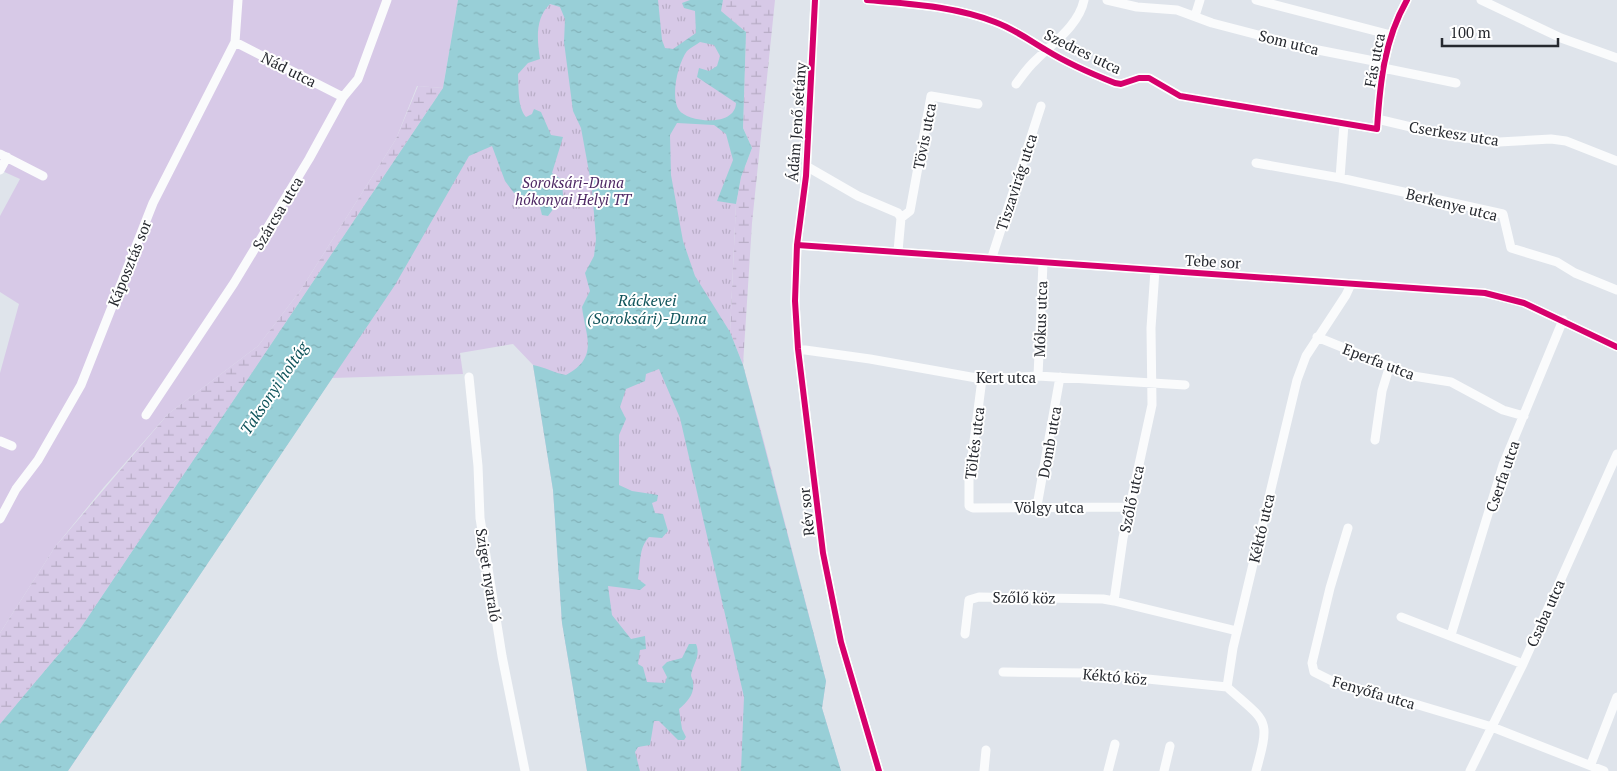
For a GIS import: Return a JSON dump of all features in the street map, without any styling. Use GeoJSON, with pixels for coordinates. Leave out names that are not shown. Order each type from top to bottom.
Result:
{"type":"FeatureCollection","features":[{"type":"Feature","properties":{"kind":"street","name":"Káposztás sor"},"geometry":{"type":"LineString","coordinates":[[0,518],[16,489],[38,460],[81,385],[153,204],[235,42],[238,0]]}},
{"type":"Feature","properties":{"kind":"street","name":"Szárcsa utca"},"geometry":{"type":"LineString","coordinates":[[146,415],[266,233],[343,98],[358,79],[387,0]]}},
{"type":"Feature","properties":{"kind":"street","name":"Ádám Jenő sétány"},"geometry":{"type":"LineString","coordinates":[[797,245],[806,166],[815,0]]}},
{"type":"Feature","properties":{"kind":"street","name":"Szedres utca"},"geometry":{"type":"LineString","coordinates":[[867,0],[919,4],[957,10],[995,22],[1018,32],[1047,51],[1115,83],[1121,84],[1139,78],[1149,78],[1180,96],[1377,129]]}},
{"type":"Feature","properties":{"kind":"street"},"geometry":{"type":"LineString","coordinates":[[1016,84],[1035,60],[1047,51],[1080,14],[1084,0]]}},
{"type":"Feature","properties":{"kind":"street","name":"Som utca"},"geometry":{"type":"LineString","coordinates":[[1107,0],[1137,7],[1177,10],[1212,23],[1456,83]]}},
{"type":"Feature","properties":{"kind":"street"},"geometry":{"type":"LineString","coordinates":[[1195,16],[1200,0]]}},
{"type":"Feature","properties":{"kind":"street"},"geometry":{"type":"LineString","coordinates":[[1256,0],[1391,35]]}},
{"type":"Feature","properties":{"kind":"street","name":"Fás utca"},"geometry":{"type":"LineString","coordinates":[[1377,129],[1383,66],[1395,22],[1407,0]]}},
{"type":"Feature","properties":{"kind":"street"},"geometry":{"type":"LineString","coordinates":[[1482,0],[1561,38],[1617,58]]}},
{"type":"Feature","properties":{"kind":"street","name":"Nád utca"},"geometry":{"type":"LineString","coordinates":[[235,42],[343,98]]}},
{"type":"Feature","properties":{"kind":"street","name":"Tövis utca"},"geometry":{"type":"LineString","coordinates":[[898,251],[901,218],[910,210],[931,96],[978,104]]}},
{"type":"Feature","properties":{"kind":"street","name":"Tiszavirág utca"},"geometry":{"type":"LineString","coordinates":[[992,257],[1041,106]]}},
{"type":"Feature","properties":{"kind":"street","name":"Cserkesz utca"},"geometry":{"type":"LineString","coordinates":[[1377,119],[1450,136],[1498,142],[1551,139],[1566,141],[1617,161]]}},
{"type":"Feature","properties":{"kind":"street"},"geometry":{"type":"LineString","coordinates":[[1340,178],[1344,124]]}},
{"type":"Feature","properties":{"kind":"street"},"geometry":{"type":"LineString","coordinates":[[0,170],[3,156],[43,176]]}},
{"type":"Feature","properties":{"kind":"street","name":"Berkenye utca"},"geometry":{"type":"LineString","coordinates":[[1256,163],[1340,178],[1503,214],[1511,248],[1558,262],[1575,273],[1617,290]]}},
{"type":"Feature","properties":{"kind":"street"},"geometry":{"type":"LineString","coordinates":[[806,166],[858,196],[898,214],[901,218]]}},
{"type":"Feature","properties":{"kind":"street","name":"Tebe sor"},"geometry":{"type":"LineString","coordinates":[[797,245],[992,257],[1485,293],[1524,303],[1617,347]]}},
{"type":"Feature","properties":{"kind":"street","name":"Rév sor"},"geometry":{"type":"LineString","coordinates":[[797,245],[795,301],[798,349],[824,553],[841,642],[880,771]]}},
{"type":"Feature","properties":{"kind":"street","name":"Mókus utca"},"geometry":{"type":"LineString","coordinates":[[1038,376],[1042,262]]}},
{"type":"Feature","properties":{"kind":"street","name":"Szőlő utca"},"geometry":{"type":"LineString","coordinates":[[1114,601],[1130,507],[1148,428],[1153,384],[1150,352],[1155,270]]}},
{"type":"Feature","properties":{"kind":"street","name":"Kéktó utca"},"geometry":{"type":"LineString","coordinates":[[1227,687],[1237,631],[1291,401],[1306,356],[1346,295],[1351,284]]}},
{"type":"Feature","properties":{"kind":"street","name":"Cserfa utca"},"geometry":{"type":"LineString","coordinates":[[1451,635],[1496,486],[1563,320]]}},
{"type":"Feature","properties":{"kind":"street","name":"Eperfa utca"},"geometry":{"type":"LineString","coordinates":[[1317,337],[1390,365],[1413,376],[1451,382],[1503,410],[1524,416]]}},
{"type":"Feature","properties":{"kind":"street","name":"Kert utca"},"geometry":{"type":"LineString","coordinates":[[798,349],[870,359],[982,380],[1038,376],[1185,385]]}},
{"type":"Feature","properties":{"kind":"street"},"geometry":{"type":"LineString","coordinates":[[1376,440],[1382,391],[1390,365]]}},
{"type":"Feature","properties":{"kind":"street","name":"Sziget nyaraló"},"geometry":{"type":"LineString","coordinates":[[469,377],[478,466],[480,518],[502,656],[525,771]]}},
{"type":"Feature","properties":{"kind":"street","name":"Domb utca"},"geometry":{"type":"LineString","coordinates":[[1037,506],[1060,378]]}},
{"type":"Feature","properties":{"kind":"street","name":"Töltés utca"},"geometry":{"type":"LineString","coordinates":[[968,506],[969,480],[982,380]]}},
{"type":"Feature","properties":{"kind":"street"},"geometry":{"type":"LineString","coordinates":[[0,442],[12,446]]}},
{"type":"Feature","properties":{"kind":"street","name":"Csaba utca"},"geometry":{"type":"LineString","coordinates":[[1470,771],[1523,664],[1617,454]]}},
{"type":"Feature","properties":{"kind":"street","name":"Völgy utca"},"geometry":{"type":"LineString","coordinates":[[968,506],[973,508],[1037,506],[1130,507]]}},
{"type":"Feature","properties":{"kind":"street","name":"Fenyőfa utca"},"geometry":{"type":"LineString","coordinates":[[1348,528],[1330,588],[1312,663],[1314,672],[1334,682],[1492,727]]}},
{"type":"Feature","properties":{"kind":"street","name":"Szőlő köz"},"geometry":{"type":"LineString","coordinates":[[965,634],[969,600],[979,597],[1103,599],[1114,601]]}},
{"type":"Feature","properties":{"kind":"street"},"geometry":{"type":"LineString","coordinates":[[1114,601],[1237,631]]}},
{"type":"Feature","properties":{"kind":"street"},"geometry":{"type":"LineString","coordinates":[[1402,617],[1523,664]]}},
{"type":"Feature","properties":{"kind":"street","name":"Kéktó köz"},"geometry":{"type":"LineString","coordinates":[[1003,672],[1088,673],[1227,687]]}},
{"type":"Feature","properties":{"kind":"street"},"geometry":{"type":"LineString","coordinates":[[1227,687],[1257,714],[1266,727],[1266,737],[1256,771]]}},
{"type":"Feature","properties":{"kind":"street"},"geometry":{"type":"LineString","coordinates":[[1590,764],[1617,696]]}},
{"type":"Feature","properties":{"kind":"street"},"geometry":{"type":"LineString","coordinates":[[1492,727],[1604,771]]}},
{"type":"Feature","properties":{"kind":"street"},"geometry":{"type":"LineString","coordinates":[[1108,771],[1115,744]]}},
{"type":"Feature","properties":{"kind":"street"},"geometry":{"type":"LineString","coordinates":[[1164,771],[1170,746]]}},
{"type":"Feature","properties":{"kind":"street"},"geometry":{"type":"LineString","coordinates":[[984,771],[986,750]]}},
{"type":"Feature","properties":{"kind":"green space"},"geometry":{"type":"Polygon","coordinates":[[[0,0],[458,0],[443,88],[417,86],[396,139],[300,291],[258,346],[168,414],[104,487],[55,547],[0,633],[0,373],[19,304],[0,292],[0,216],[20,179],[0,170],[0,0]]]}},
{"type":"Feature","properties":{"kind":"green space","name":"Ráckevei (Soroksári)-Duna"},"geometry":{"type":"Polygon","coordinates":[[[458,0],[723,0],[721,11],[746,32],[743,128],[752,148],[741,177],[736,204],[730,332],[743,365],[826,681],[822,708],[841,771],[587,771],[562,623],[553,490],[533,365],[513,344],[460,353],[463,374],[332,378],[68,771],[0,771],[0,724],[80,629],[443,88],[458,0]]]}},
{"type":"Feature","properties":{"kind":"green space"},"geometry":{"type":"Polygon","coordinates":[[[723,0],[775,0],[752,223],[743,365],[730,332],[736,204],[741,177],[752,148],[743,128],[746,32],[720,11],[723,0]]]}},
{"type":"Feature","properties":{"kind":"green space"},"geometry":{"type":"Polygon","coordinates":[[[418,86],[443,88],[80,629],[0,724],[0,633],[55,547],[168,414],[258,346],[300,291],[396,139],[418,86]]]}},
{"type":"Feature","properties":{"kind":"water","name":"Ráckevei (Soroksári)-Duna"},"geometry":{"type":"Polygon","coordinates":[[[458,0],[658,0],[662,40],[665,48],[673,49],[696,33],[695,11],[684,8],[682,3],[690,0],[723,0],[721,11],[746,32],[743,128],[752,148],[741,177],[736,204],[717,201],[733,160],[726,134],[714,125],[677,123],[670,135],[671,175],[683,241],[695,276],[730,332],[743,365],[826,681],[822,708],[841,771],[741,771],[744,697],[680,418],[659,369],[646,374],[645,381],[626,389],[620,407],[626,419],[619,435],[619,485],[632,491],[658,495],[657,501],[652,503],[655,513],[663,514],[668,531],[662,538],[649,537],[645,542],[640,557],[638,579],[646,585],[640,590],[608,586],[612,615],[631,639],[645,636],[646,649],[640,650],[638,664],[643,667],[647,682],[665,683],[667,677],[662,667],[667,662],[682,658],[689,644],[696,644],[698,652],[691,675],[693,681],[692,694],[679,709],[682,729],[686,737],[684,740],[678,740],[659,721],[654,721],[650,745],[638,747],[635,752],[640,771],[587,771],[562,623],[553,490],[533,365],[566,375],[577,368],[587,353],[588,345],[582,307],[590,291],[585,273],[594,256],[596,239],[592,188],[581,128],[573,111],[564,42],[565,19],[560,7],[550,4],[539,22],[538,44],[540,59],[528,63],[518,74],[519,96],[521,108],[526,117],[532,114],[534,109],[541,112],[551,135],[563,137],[552,173],[562,180],[563,196],[548,216],[542,215],[538,199],[514,193],[505,181],[492,146],[469,156],[395,285],[68,771],[0,771],[0,724],[80,629],[443,88],[458,0]],[[700,42],[687,51],[676,80],[675,97],[679,110],[700,120],[720,119],[728,116],[734,111],[736,103],[697,77],[699,68],[709,71],[717,66],[720,56],[714,45],[700,42]]]}},
{"type":"Feature","properties":{"kind":"cycle path"},"geometry":{"type":"LineString","coordinates":[[815,0],[806,176],[797,245],[795,301],[798,349],[823,553],[841,642],[879,771]]}},
{"type":"Feature","properties":{"kind":"cycle path"},"geometry":{"type":"LineString","coordinates":[[867,0],[932,6],[964,12],[995,22],[1009,28],[1062,59],[1115,83],[1121,84],[1139,78],[1149,78],[1180,96],[1377,129],[1382,79],[1388,46],[1399,15],[1407,0]]}},
{"type":"Feature","properties":{"kind":"cycle path"},"geometry":{"type":"LineString","coordinates":[[797,245],[1485,293],[1524,303],[1617,347]]}},
{"type":"Feature","properties":{"kind":"park label","name":"Soroksári-Duna hókonyai Helyi TT"},"geometry":{"type":"Point","coordinates":[573,190]}},
{"type":"Feature","properties":{"kind":"water label","name":"Taksonyi holtág"},"geometry":{"type":"Point","coordinates":[274,388]}}]}
